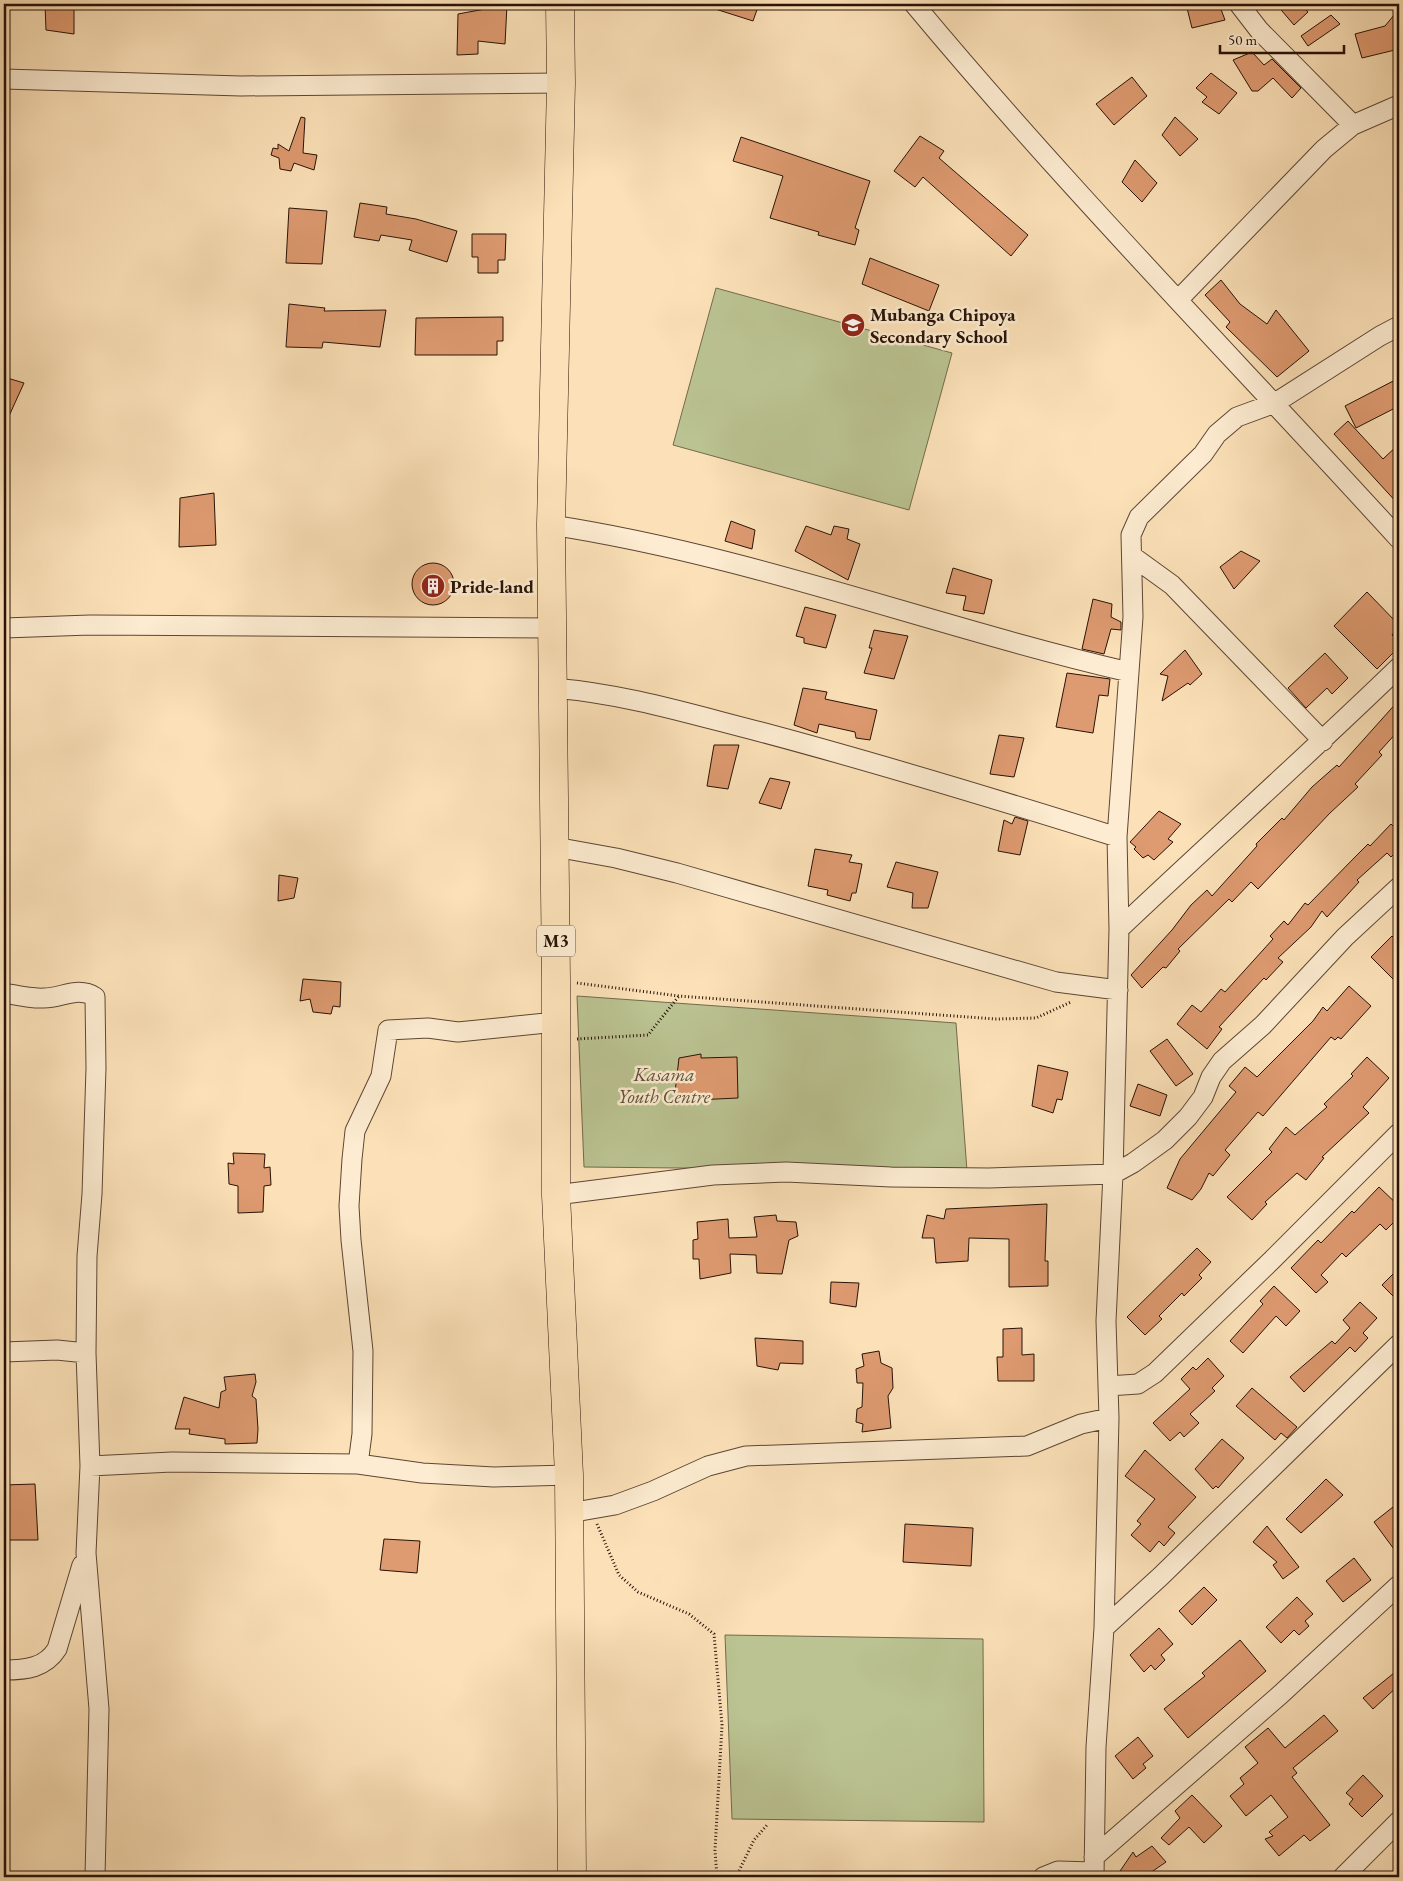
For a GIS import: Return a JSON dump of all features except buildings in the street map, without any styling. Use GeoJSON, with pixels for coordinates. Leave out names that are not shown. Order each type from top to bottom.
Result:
{"type":"FeatureCollection","features":[{"type":"Feature","properties":{"kind":"main road","name":"M3"},"geometry":{"type":"LineString","coordinates":[[560,4],[561,82],[551,525],[556,980],[556,1195],[569,1475],[582,1510],[572,1877]]}},
{"type":"Feature","properties":{"kind":"street"},"geometry":{"type":"LineString","coordinates":[[914,4],[984,88],[1080,197],[1275,403],[1399,539]]}},
{"type":"Feature","properties":{"kind":"street"},"geometry":{"type":"LineString","coordinates":[[1239,4],[1259,30],[1353,125]]}},
{"type":"Feature","properties":{"kind":"street"},"geometry":{"type":"LineString","coordinates":[[4,79],[241,86],[561,82]]}},
{"type":"Feature","properties":{"kind":"street"},"geometry":{"type":"LineString","coordinates":[[1178,300],[1324,149],[1353,125],[1399,104]]}},
{"type":"Feature","properties":{"kind":"street"},"geometry":{"type":"LineString","coordinates":[[1094,1869],[1096,1747],[1104,1628],[1109,1418],[1106,1321],[1113,1174],[1118,990],[1118,837],[1133,617],[1131,535],[1139,517],[1204,454],[1217,434],[1237,417],[1275,403],[1380,336],[1399,326]]}},
{"type":"Feature","properties":{"kind":"street"},"geometry":{"type":"LineString","coordinates":[[551,525],[618,535],[685,550],[860,598],[979,634],[1129,672]]}},
{"type":"Feature","properties":{"kind":"street"},"geometry":{"type":"LineString","coordinates":[[1132,556],[1172,585],[1323,741]]}},
{"type":"Feature","properties":{"kind":"street"},"geometry":{"type":"LineString","coordinates":[[4,628],[90,625],[553,628]]}},
{"type":"Feature","properties":{"kind":"street"},"geometry":{"type":"LineString","coordinates":[[1119,929],[1211,842],[1323,741],[1399,667]]}},
{"type":"Feature","properties":{"kind":"street"},"geometry":{"type":"LineString","coordinates":[[553,688],[624,696],[830,750],[910,772],[1118,837]]}},
{"type":"Feature","properties":{"kind":"street"},"geometry":{"type":"LineString","coordinates":[[555,848],[616,858],[677,873],[1056,982],[1095,989],[1118,990]]}},
{"type":"Feature","properties":{"kind":"street"},"geometry":{"type":"LineString","coordinates":[[556,1195],[713,1175],[786,1172],[891,1177],[980,1178],[1113,1174],[1133,1163],[1165,1140],[1188,1117],[1203,1097],[1211,1077],[1222,1061],[1263,1025],[1345,937],[1399,887]]}},
{"type":"Feature","properties":{"kind":"street"},"geometry":{"type":"LineString","coordinates":[[4,993],[44,998],[81,992],[95,997],[96,1068],[92,1194],[87,1256],[86,1352],[90,1466],[86,1553],[99,1709],[96,1877]]}},
{"type":"Feature","properties":{"kind":"street"},"geometry":{"type":"LineString","coordinates":[[358,1464],[362,1434],[363,1351],[350,1240],[349,1206],[352,1159],[355,1131],[381,1076],[388,1030],[428,1028],[458,1032],[556,1031]]}},
{"type":"Feature","properties":{"kind":"street"},"geometry":{"type":"LineString","coordinates":[[1108,1386],[1138,1384],[1154,1373],[1272,1260],[1399,1132]]}},
{"type":"Feature","properties":{"kind":"street"},"geometry":{"type":"LineString","coordinates":[[1104,1628],[1161,1576],[1399,1344]]}},
{"type":"Feature","properties":{"kind":"street"},"geometry":{"type":"LineString","coordinates":[[4,1352],[57,1350],[86,1352]]}},
{"type":"Feature","properties":{"kind":"street"},"geometry":{"type":"LineString","coordinates":[[582,1510],[615,1505],[653,1491],[708,1466],[746,1456],[1027,1446],[1082,1424],[1109,1418]]}},
{"type":"Feature","properties":{"kind":"street"},"geometry":{"type":"LineString","coordinates":[[90,1466],[172,1462],[358,1464],[422,1473],[494,1477],[569,1475]]}},
{"type":"Feature","properties":{"kind":"street"},"geometry":{"type":"LineString","coordinates":[[4,1670],[39,1665],[49,1661],[57,1649],[86,1553]]}},
{"type":"Feature","properties":{"kind":"street"},"geometry":{"type":"LineString","coordinates":[[1043,1877],[1058,1871],[1094,1869],[1399,1585]]}},
{"type":"Feature","properties":{"kind":"street"},"geometry":{"type":"LineString","coordinates":[[1343,1877],[1399,1821]]}},
{"type":"Feature","properties":{"kind":"path"},"geometry":{"type":"LineString","coordinates":[[556,980],[679,996],[995,1019],[1036,1018],[1076,1000]]}},
{"type":"Feature","properties":{"kind":"path"},"geometry":{"type":"LineString","coordinates":[[556,1031],[648,1035],[679,996]]}},
{"type":"Feature","properties":{"kind":"path"},"geometry":{"type":"LineString","coordinates":[[582,1510],[597,1524],[619,1575],[638,1592],[689,1614],[714,1634],[722,1725],[715,1850],[717,1877]]}},
{"type":"Feature","properties":{"kind":"path"},"geometry":{"type":"LineString","coordinates":[[736,1877],[754,1840],[767,1826]]}},
{"type":"Feature","properties":{"kind":"green space"},"geometry":{"type":"Polygon","coordinates":[[[716,288],[952,353],[909,510],[673,445],[716,288]]]}},
{"type":"Feature","properties":{"kind":"green space","name":"Kasama Youth Centre"},"geometry":{"type":"Polygon","coordinates":[[[577,996],[956,1023],[967,1171],[584,1167],[577,996]]]}},
{"type":"Feature","properties":{"kind":"green space"},"geometry":{"type":"Polygon","coordinates":[[[725,1635],[983,1639],[984,1822],[732,1819],[725,1635]]]}},
{"type":"Feature","properties":{"kind":"place","name":"Mubanga Chipoya Secondary School"},"geometry":{"type":"Point","coordinates":[853,325]}},
{"type":"Feature","properties":{"kind":"place","name":"Pride-land"},"geometry":{"type":"Point","coordinates":[433,586]}}]}
